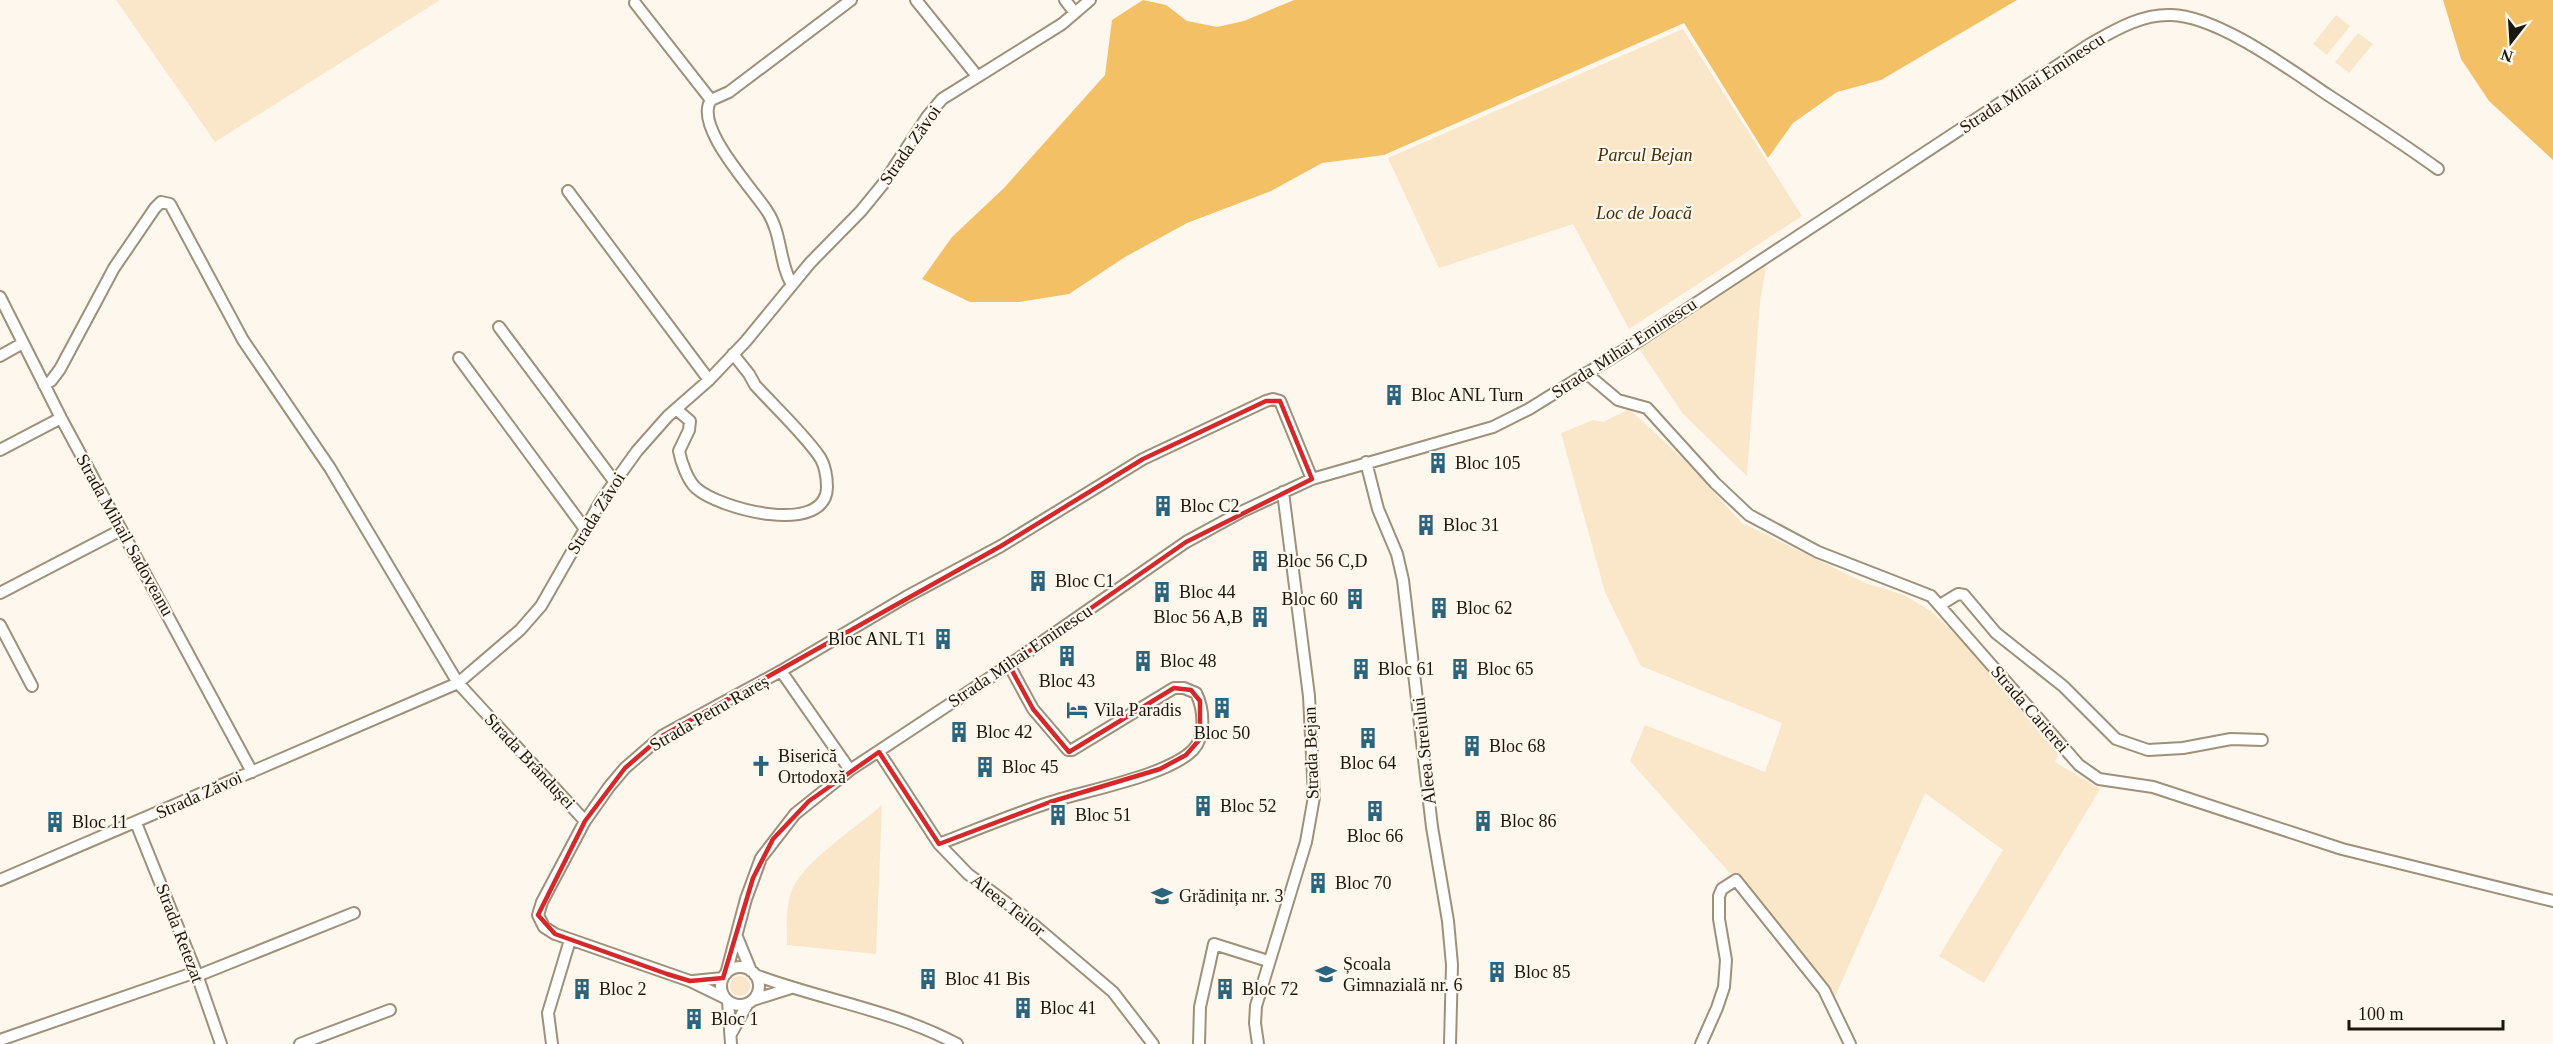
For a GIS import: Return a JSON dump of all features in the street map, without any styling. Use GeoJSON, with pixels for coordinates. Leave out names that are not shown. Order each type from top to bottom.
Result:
{"type":"FeatureCollection","features":[{"type":"Feature","properties":{"kind":"street"},"geometry":{"type":"LineString","coordinates":[[792,285],[787,277],[778,233],[768,212],[717,144],[707,110],[711,100],[729,92],[851,0]]}},
{"type":"Feature","properties":{"kind":"street"},"geometry":{"type":"LineString","coordinates":[[916,0],[977,76]]}},
{"type":"Feature","properties":{"kind":"street"},"geometry":{"type":"LineString","coordinates":[[1065,0],[1075,13]]}},
{"type":"Feature","properties":{"kind":"street","name":"Strada Zăvoi"},"geometry":{"type":"LineString","coordinates":[[0,880],[458,683],[520,630],[541,606],[614,481],[637,451],[676,409],[709,380],[733,354],[883,184],[927,117],[942,99],[1038,40],[1090,0]]}},
{"type":"Feature","properties":{"kind":"street"},"geometry":{"type":"LineString","coordinates":[[635,3],[711,100]]}},
{"type":"Feature","properties":{"kind":"street","name":"Strada Mihai Eminescu"},"geometry":{"type":"LineString","coordinates":[[724,976],[753,878],[767,849],[795,814],[850,770],[1009,665],[1186,542],[1241,512],[1312,478],[1493,427],[1529,409],[2090,44],[2146,17],[2171,15],[2198,20],[2218,28],[2279,62],[2438,169]]}},
{"type":"Feature","properties":{"kind":"street"},"geometry":{"type":"LineString","coordinates":[[568,191],[709,380]]}},
{"type":"Feature","properties":{"kind":"street","name":"Strada Brândușei"},"geometry":{"type":"LineString","coordinates":[[44,385],[51,381],[60,369],[105,284],[155,208],[161,202],[170,204],[243,340],[330,468],[458,683],[585,821],[542,902],[538,915],[544,927],[570,940],[690,981],[727,999]]}},
{"type":"Feature","properties":{"kind":"street","name":"Strada Mihail Sadoveanu"},"geometry":{"type":"LineString","coordinates":[[0,297],[61,418],[252,772]]}},
{"type":"Feature","properties":{"kind":"street"},"geometry":{"type":"LineString","coordinates":[[500,327],[614,481]]}},
{"type":"Feature","properties":{"kind":"street"},"geometry":{"type":"LineString","coordinates":[[0,356],[23,343]]}},
{"type":"Feature","properties":{"kind":"street"},"geometry":{"type":"LineString","coordinates":[[676,409],[690,421],[689,430],[679,451],[691,482],[698,490],[729,504],[771,514],[805,514],[820,506],[827,488],[820,457],[755,385],[733,354]]}},
{"type":"Feature","properties":{"kind":"street"},"geometry":{"type":"LineString","coordinates":[[459,358],[585,529]]}},
{"type":"Feature","properties":{"kind":"street","name":"Strada Carierei"},"geometry":{"type":"LineString","coordinates":[[1586,373],[1618,400],[1647,408],[1715,483],[1749,515],[1818,552],[1892,582],[1913,587],[1931,596],[2079,765],[2099,779],[2153,788],[2342,849],[2553,901]]}},
{"type":"Feature","properties":{"kind":"street"},"geometry":{"type":"LineString","coordinates":[[781,671],[906,597],[1001,546],[1143,459],[1266,401],[1273,399],[1280,401],[1312,478]]}},
{"type":"Feature","properties":{"kind":"street"},"geometry":{"type":"LineString","coordinates":[[0,450],[61,418]]}},
{"type":"Feature","properties":{"kind":"street","name":"Aleea Streiului"},"geometry":{"type":"LineString","coordinates":[[1366,462],[1378,509],[1397,554],[1404,580],[1432,827],[1448,921],[1452,965],[1450,1044]]}},
{"type":"Feature","properties":{"kind":"street","name":"Strada Bejan"},"geometry":{"type":"LineString","coordinates":[[1258,1044],[1255,1023],[1256,1006],[1306,842],[1314,797],[1309,696],[1283,492]]}},
{"type":"Feature","properties":{"kind":"street"},"geometry":{"type":"LineString","coordinates":[[0,593],[121,530]]}},
{"type":"Feature","properties":{"kind":"street"},"geometry":{"type":"LineString","coordinates":[[1940,604],[1958,594],[1964,595],[1996,633],[2063,686],[2116,739],[2148,750],[2231,739],[2262,740]]}},
{"type":"Feature","properties":{"kind":"street"},"geometry":{"type":"LineString","coordinates":[[0,625],[32,686]]}},
{"type":"Feature","properties":{"kind":"street"},"geometry":{"type":"LineString","coordinates":[[939,844],[1050,802],[1160,769],[1186,755],[1200,740],[1202,715],[1196,693],[1184,688],[1174,688],[1072,750],[1068,750],[1033,709],[1009,665]]}},
{"type":"Feature","properties":{"kind":"street","name":"Strada Petru Rareș"},"geometry":{"type":"LineString","coordinates":[[585,821],[625,768],[662,736],[781,671],[850,770]]}},
{"type":"Feature","properties":{"kind":"street","name":"Aleea Teilor"},"geometry":{"type":"LineString","coordinates":[[879,752],[939,844],[968,874],[1020,913],[1106,986],[1153,1044]]}},
{"type":"Feature","properties":{"kind":"street","name":"Strada Retezat"},"geometry":{"type":"LineString","coordinates":[[136,823],[221,1044]]}},
{"type":"Feature","properties":{"kind":"street"},"geometry":{"type":"LineString","coordinates":[[1701,1044],[1724,987],[1726,960],[1719,896],[1722,889],[1736,880],[1824,990],[1850,1044]]}},
{"type":"Feature","properties":{"kind":"street"},"geometry":{"type":"LineString","coordinates":[[0,1040],[196,974],[354,913]]}},
{"type":"Feature","properties":{"kind":"street"},"geometry":{"type":"LineString","coordinates":[[731,1039],[759,985],[737,937]]}},
{"type":"Feature","properties":{"kind":"street"},"geometry":{"type":"LineString","coordinates":[[552,1044],[548,1013],[570,940]]}},
{"type":"Feature","properties":{"kind":"street"},"geometry":{"type":"LineString","coordinates":[[1199,1044],[1200,1007],[1214,944],[1268,962]]}},
{"type":"Feature","properties":{"kind":"street"},"geometry":{"type":"LineString","coordinates":[[731,1039],[727,999],[721,988],[724,976],[740,968],[791,988],[897,1016],[957,1044]]}},
{"type":"Feature","properties":{"kind":"street","name":"Strada Brândușei"},"geometry":{"type":"LineString","coordinates":[[690,981],[724,976]]}},
{"type":"Feature","properties":{"kind":"street"},"geometry":{"type":"LineString","coordinates":[[727,999],[738,1005],[791,988]]}},
{"type":"Feature","properties":{"kind":"street"},"geometry":{"type":"LineString","coordinates":[[300,1044],[390,1010]]}},
{"type":"Feature","properties":{"kind":"highlighted area"},"geometry":{"type":"Polygon","coordinates":[[[1266,401],[1280,401],[1312,479],[1186,542],[1009,665],[1033,709],[1069,752],[1174,688],[1191,690],[1200,701],[1200,739],[1186,755],[1160,769],[1050,802],[939,844],[879,752],[809,801],[773,839],[753,878],[723,978],[690,981],[667,974],[555,934],[538,915],[585,821],[625,768],[662,736],[1001,546],[1143,459],[1266,401]]]}},
{"type":"Feature","properties":{"kind":"green space"},"geometry":{"type":"Polygon","coordinates":[[[116,0],[440,0],[215,142],[116,0]]]}},
{"type":"Feature","properties":{"kind":"green space"},"geometry":{"type":"Polygon","coordinates":[[[2336,15],[2350,26],[2327,55],[2313,44],[2336,15]]]}},
{"type":"Feature","properties":{"kind":"green space","name":"Parcul Bejan"},"geometry":{"type":"Polygon","coordinates":[[[1683,29],[1802,216],[1629,329],[1573,224],[1439,268],[1388,158],[1683,29]]]}},
{"type":"Feature","properties":{"kind":"green space"},"geometry":{"type":"Polygon","coordinates":[[[2358,33],[2373,44],[2349,73],[2335,62],[2358,33]]]}},
{"type":"Feature","properties":{"kind":"green space"},"geometry":{"type":"Polygon","coordinates":[[[1767,262],[1760,302],[1747,476],[1683,414],[1638,347],[1767,262]]]}},
{"type":"Feature","properties":{"kind":"green space"},"geometry":{"type":"Polygon","coordinates":[[[1629,409],[1686,462],[1742,523],[1865,583],[1904,595],[1932,612],[1963,642],[2058,754],[2055,762],[2100,789],[1984,983],[1939,956],[2003,850],[1925,793],[1835,997],[1736,880],[1630,761],[1645,725],[1765,772],[1782,723],[1641,666],[1605,592],[1561,433],[1593,420],[1603,422],[1629,409]]]}},
{"type":"Feature","properties":{"kind":"green space"},"geometry":{"type":"Polygon","coordinates":[[[882,805],[876,954],[787,945],[788,904],[798,880],[818,857],[882,805]]]}},
{"type":"Feature","properties":{"kind":"green space"},"geometry":{"type":"Polygon","coordinates":[[[740,976],[747,979],[750,986],[747,993],[740,996],[733,993],[730,986],[733,979],[740,976]]]}},
{"type":"Feature","properties":{"kind":"shaded area"},"geometry":{"type":"Polygon","coordinates":[[[1143,0],[1166,5],[1187,21],[1217,27],[1244,21],[1294,0],[2017,0],[1881,80],[1837,92],[1793,123],[1768,158],[1684,23],[1384,155],[1322,163],[1271,191],[1187,223],[1125,257],[1069,294],[1019,302],[970,302],[922,279],[952,237],[1004,188],[1105,75],[1112,20],[1143,0]]]}},
{"type":"Feature","properties":{"kind":"shaded area"},"geometry":{"type":"Polygon","coordinates":[[[2443,0],[2553,0],[2553,160],[2489,101],[2461,59],[2443,0]]]}},
{"type":"Feature","properties":{"kind":"place","name":"Bloc ANL Turn"},"geometry":{"type":"Point","coordinates":[1394,395]}},
{"type":"Feature","properties":{"kind":"place","name":"Bloc 105"},"geometry":{"type":"Point","coordinates":[1438,463]}},
{"type":"Feature","properties":{"kind":"place","name":"Bloc C2"},"geometry":{"type":"Point","coordinates":[1163,506]}},
{"type":"Feature","properties":{"kind":"place","name":"Bloc 31"},"geometry":{"type":"Point","coordinates":[1426,525]}},
{"type":"Feature","properties":{"kind":"place","name":"Bloc 56 C,D"},"geometry":{"type":"Point","coordinates":[1260,561]}},
{"type":"Feature","properties":{"kind":"place","name":"Bloc C1"},"geometry":{"type":"Point","coordinates":[1038,581]}},
{"type":"Feature","properties":{"kind":"place","name":"Bloc 44"},"geometry":{"type":"Point","coordinates":[1162,592]}},
{"type":"Feature","properties":{"kind":"place","name":"Bloc 60"},"geometry":{"type":"Point","coordinates":[1355,599]}},
{"type":"Feature","properties":{"kind":"place","name":"Bloc 62"},"geometry":{"type":"Point","coordinates":[1439,608]}},
{"type":"Feature","properties":{"kind":"place","name":"Bloc 56 A,B"},"geometry":{"type":"Point","coordinates":[1260,617]}},
{"type":"Feature","properties":{"kind":"place","name":"Bloc ANL T1"},"geometry":{"type":"Point","coordinates":[943,639]}},
{"type":"Feature","properties":{"kind":"place","name":"Bloc 43"},"geometry":{"type":"Point","coordinates":[1067,656]}},
{"type":"Feature","properties":{"kind":"place","name":"Bloc 48"},"geometry":{"type":"Point","coordinates":[1143,661]}},
{"type":"Feature","properties":{"kind":"place","name":"Bloc 61"},"geometry":{"type":"Point","coordinates":[1361,669]}},
{"type":"Feature","properties":{"kind":"place","name":"Bloc 65"},"geometry":{"type":"Point","coordinates":[1460,669]}},
{"type":"Feature","properties":{"kind":"place","name":"Bloc 50"},"geometry":{"type":"Point","coordinates":[1222,708]}},
{"type":"Feature","properties":{"kind":"place","name":"Vila Paradis"},"geometry":{"type":"Point","coordinates":[1077,710]}},
{"type":"Feature","properties":{"kind":"place","name":"Bloc 42"},"geometry":{"type":"Point","coordinates":[959,732]}},
{"type":"Feature","properties":{"kind":"place","name":"Bloc 64"},"geometry":{"type":"Point","coordinates":[1368,738]}},
{"type":"Feature","properties":{"kind":"place","name":"Bloc 68"},"geometry":{"type":"Point","coordinates":[1472,746]}},
{"type":"Feature","properties":{"kind":"place","name":"Biserică Ortodoxă"},"geometry":{"type":"Point","coordinates":[761,766]}},
{"type":"Feature","properties":{"kind":"place","name":"Bloc 45"},"geometry":{"type":"Point","coordinates":[985,767]}},
{"type":"Feature","properties":{"kind":"place","name":"Bloc 52"},"geometry":{"type":"Point","coordinates":[1203,806]}},
{"type":"Feature","properties":{"kind":"place","name":"Bloc 66"},"geometry":{"type":"Point","coordinates":[1375,811]}},
{"type":"Feature","properties":{"kind":"place","name":"Bloc 51"},"geometry":{"type":"Point","coordinates":[1058,815]}},
{"type":"Feature","properties":{"kind":"place","name":"Bloc 86"},"geometry":{"type":"Point","coordinates":[1483,821]}},
{"type":"Feature","properties":{"kind":"place","name":"Bloc 11"},"geometry":{"type":"Point","coordinates":[55,822]}},
{"type":"Feature","properties":{"kind":"place","name":"Bloc 70"},"geometry":{"type":"Point","coordinates":[1318,883]}},
{"type":"Feature","properties":{"kind":"place","name":"Grădinița nr. 3"},"geometry":{"type":"Point","coordinates":[1162,896]}},
{"type":"Feature","properties":{"kind":"place","name":"Bloc 85"},"geometry":{"type":"Point","coordinates":[1497,972]}},
{"type":"Feature","properties":{"kind":"place","name":"Școala Gimnazială nr. 6"},"geometry":{"type":"Point","coordinates":[1326,974]}},
{"type":"Feature","properties":{"kind":"place","name":"Bloc 41 Bis"},"geometry":{"type":"Point","coordinates":[928,979]}},
{"type":"Feature","properties":{"kind":"place","name":"Bloc 2"},"geometry":{"type":"Point","coordinates":[582,989]}},
{"type":"Feature","properties":{"kind":"place","name":"Bloc 72"},"geometry":{"type":"Point","coordinates":[1225,989]}},
{"type":"Feature","properties":{"kind":"place","name":"Bloc 41"},"geometry":{"type":"Point","coordinates":[1023,1008]}},
{"type":"Feature","properties":{"kind":"place","name":"Bloc 1"},"geometry":{"type":"Point","coordinates":[694,1019]}},
{"type":"Feature","properties":{"kind":"park label","name":"Loc de Joacă"},"geometry":{"type":"Point","coordinates":[1644,213]}}]}
